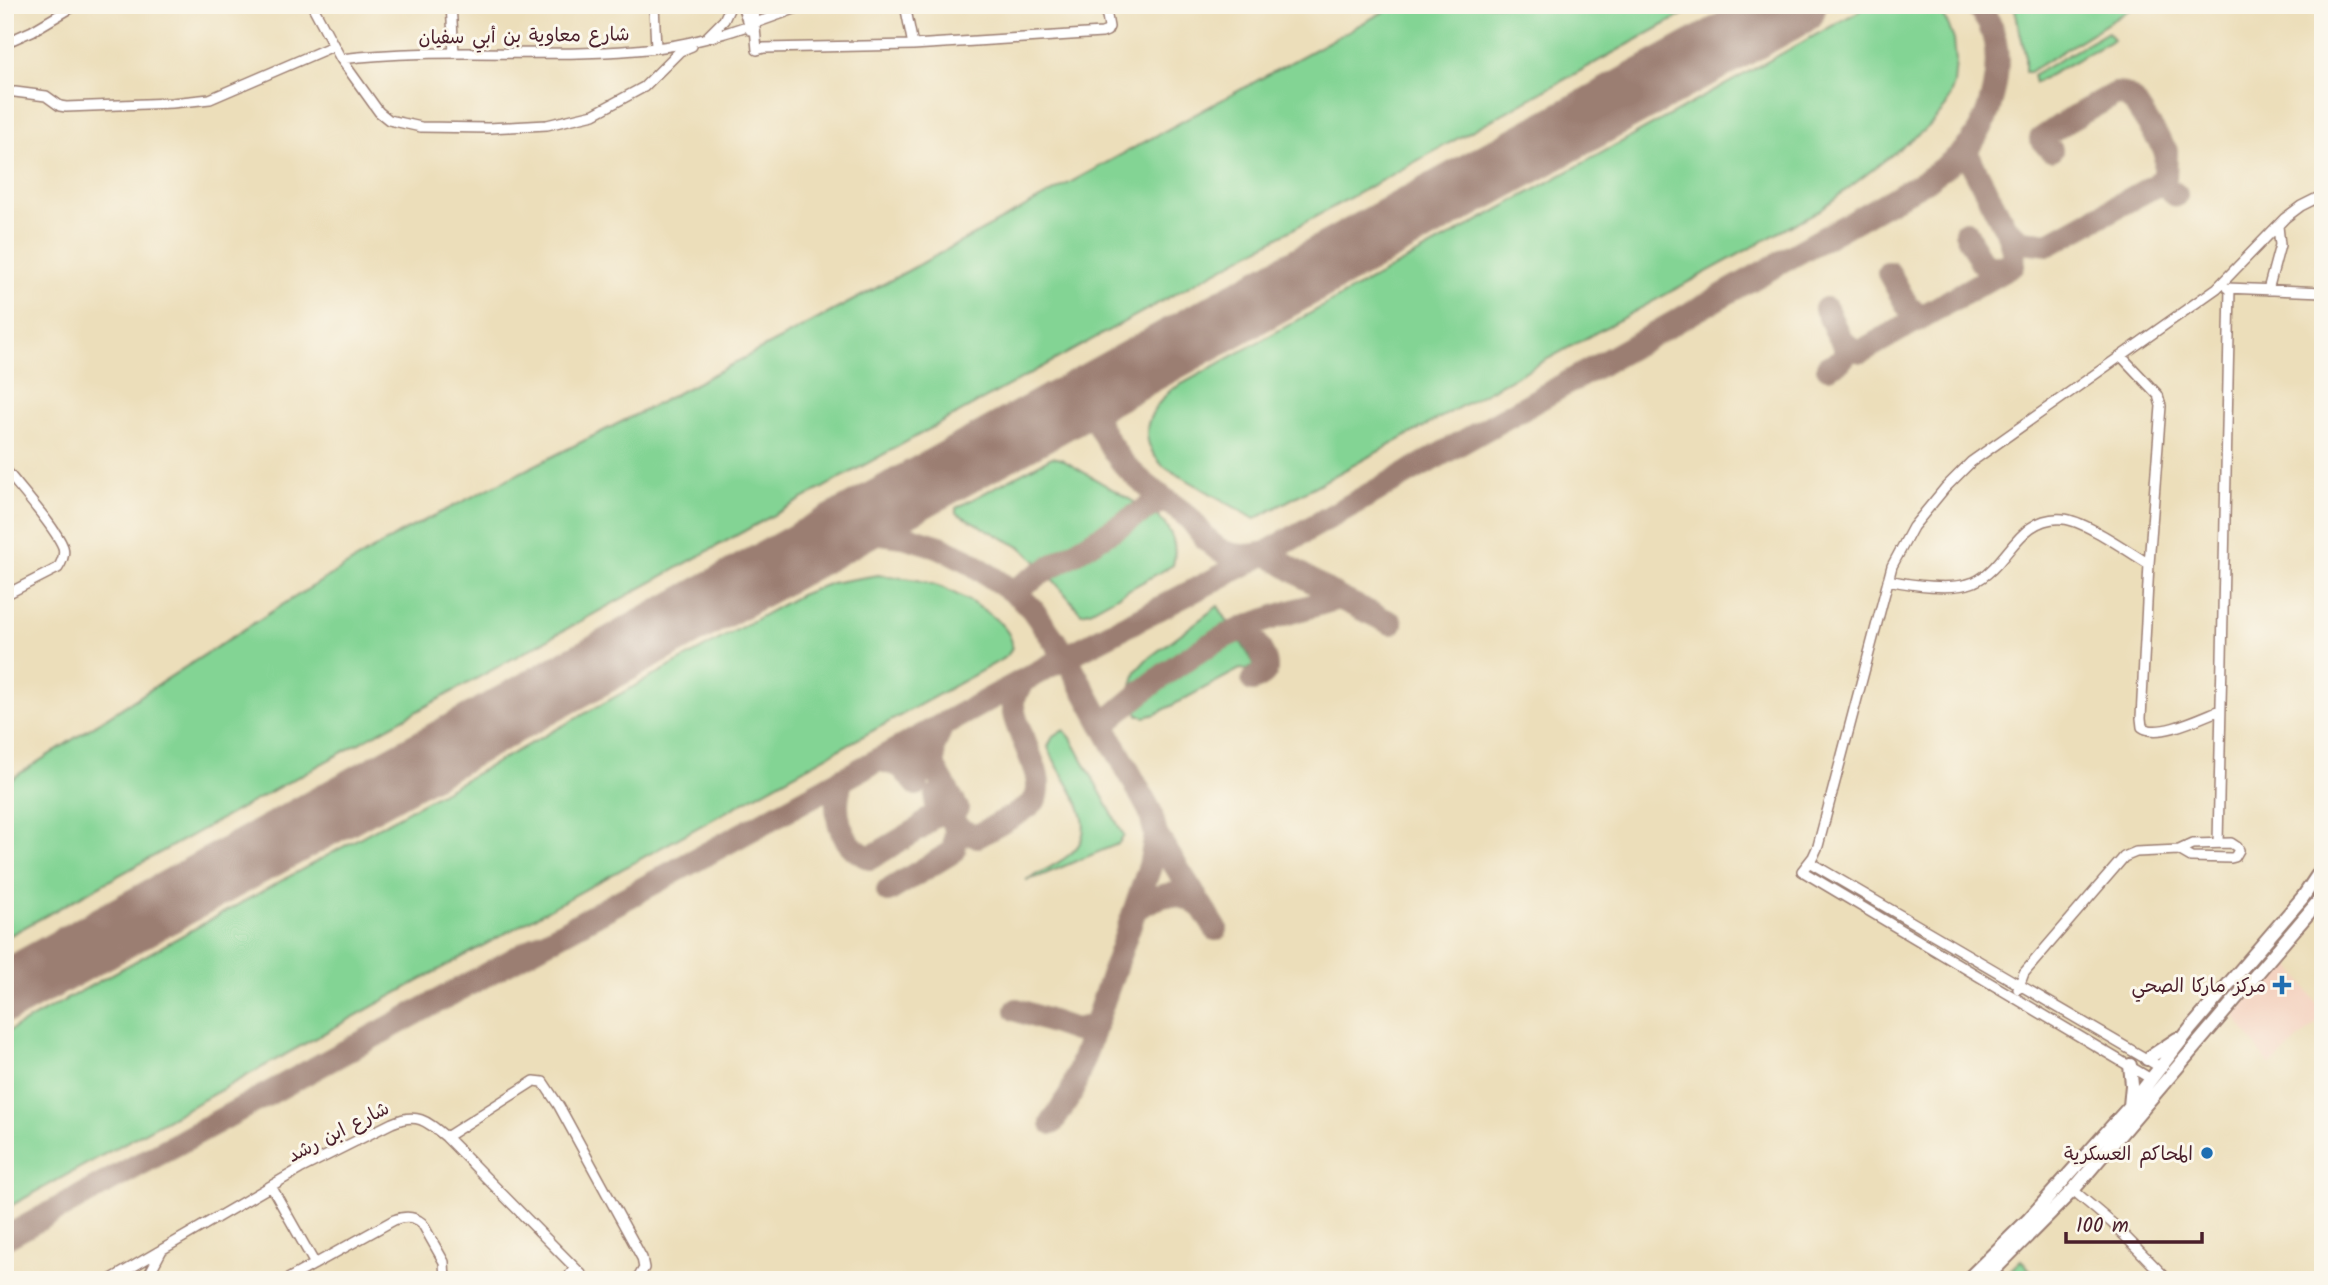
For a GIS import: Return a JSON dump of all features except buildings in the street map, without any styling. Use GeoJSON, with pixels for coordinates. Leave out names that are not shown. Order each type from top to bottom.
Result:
{"type":"FeatureCollection","features":[{"type":"Feature","properties":{"kind":"main road"},"geometry":{"type":"LineString","coordinates":[[1984,1280],[2073,1189],[2165,1070],[2191,1028],[2303,897],[2323,867]]}},
{"type":"Feature","properties":{"kind":"main road"},"geometry":{"type":"LineString","coordinates":[[2165,1070],[2323,896]]}},
{"type":"Feature","properties":{"kind":"main road"},"geometry":{"type":"LineString","coordinates":[[2147,1059],[2191,1028]]}},
{"type":"Feature","properties":{"kind":"main road"},"geometry":{"type":"LineString","coordinates":[[2130,1065],[2130,1106]]}},
{"type":"Feature","properties":{"kind":"main road"},"geometry":{"type":"LineString","coordinates":[[1967,1280],[2029,1219],[2130,1106],[2156,1082]]}},
{"type":"Feature","properties":{"kind":"street"},"geometry":{"type":"LineString","coordinates":[[5,43],[33,31],[76,5]]}},
{"type":"Feature","properties":{"kind":"street"},"geometry":{"type":"LineString","coordinates":[[312,5],[341,59],[379,113],[389,120],[421,127],[488,128],[547,125],[594,114],[644,87],[680,51],[703,40],[724,20],[731,5]]}},
{"type":"Feature","properties":{"kind":"street"},"geometry":{"type":"LineString","coordinates":[[451,5],[454,53]]}},
{"type":"Feature","properties":{"kind":"street"},"geometry":{"type":"LineString","coordinates":[[654,5],[656,48]]}},
{"type":"Feature","properties":{"kind":"street"},"geometry":{"type":"LineString","coordinates":[[742,5],[752,24],[757,50],[913,45],[1102,33],[1108,27],[1105,5]]}},
{"type":"Feature","properties":{"kind":"street"},"geometry":{"type":"LineString","coordinates":[[752,24],[753,5]]}},
{"type":"Feature","properties":{"kind":"street","name":"شارع معاوية بن أبي سفيان"},"geometry":{"type":"LineString","coordinates":[[341,59],[656,48],[703,40],[804,5]]}},
{"type":"Feature","properties":{"kind":"street"},"geometry":{"type":"LineString","coordinates":[[905,5],[913,45]]}},
{"type":"Feature","properties":{"kind":"street"},"geometry":{"type":"LineString","coordinates":[[15,92],[46,96],[66,107],[198,101],[220,95],[333,46]]}},
{"type":"Feature","properties":{"kind":"street"},"geometry":{"type":"LineString","coordinates":[[2156,1082],[1802,871],[1818,846],[1888,580],[1898,552],[1909,533],[1958,474],[2001,439],[2217,288],[2292,212],[2323,195]]}},
{"type":"Feature","properties":{"kind":"street"},"geometry":{"type":"LineString","coordinates":[[2268,290],[2280,245],[2278,226]]}},
{"type":"Feature","properties":{"kind":"street"},"geometry":{"type":"LineString","coordinates":[[2217,288],[2323,292]]}},
{"type":"Feature","properties":{"kind":"street"},"geometry":{"type":"LineString","coordinates":[[2218,843],[2230,288]]}},
{"type":"Feature","properties":{"kind":"street"},"geometry":{"type":"LineString","coordinates":[[2121,356],[2158,395],[2161,406],[2149,564],[2142,727],[2150,731],[2166,729],[2220,710]]}},
{"type":"Feature","properties":{"kind":"street"},"geometry":{"type":"LineString","coordinates":[[5,469],[53,531],[64,555],[58,568],[5,594]]}},
{"type":"Feature","properties":{"kind":"street"},"geometry":{"type":"LineString","coordinates":[[1888,580],[1922,585],[1971,583],[1984,576],[2028,529],[2057,519],[2078,523],[2149,564]]}},
{"type":"Feature","properties":{"kind":"street"},"geometry":{"type":"LineString","coordinates":[[2003,991],[2016,983],[2124,857],[2143,851],[2179,850],[2187,845],[2218,843],[2238,846],[2238,854],[2231,858],[2191,857],[2179,850]]}},
{"type":"Feature","properties":{"kind":"street"},"geometry":{"type":"LineString","coordinates":[[1809,862],[2165,1070]]}},
{"type":"Feature","properties":{"kind":"street"},"geometry":{"type":"LineString","coordinates":[[2013,996],[2016,983]]}},
{"type":"Feature","properties":{"kind":"street"},"geometry":{"type":"LineString","coordinates":[[2091,1041],[2097,1031]]}},
{"type":"Feature","properties":{"kind":"street"},"geometry":{"type":"LineString","coordinates":[[446,1137],[534,1081],[543,1082],[642,1258],[644,1268],[637,1280]]}},
{"type":"Feature","properties":{"kind":"street","name":"شارع ابن رشد"},"geometry":{"type":"LineString","coordinates":[[110,1280],[127,1273],[300,1169],[404,1118],[426,1121],[446,1137],[587,1280]]}},
{"type":"Feature","properties":{"kind":"street"},"geometry":{"type":"LineString","coordinates":[[271,1186],[316,1264]]}},
{"type":"Feature","properties":{"kind":"street"},"geometry":{"type":"LineString","coordinates":[[2073,1189],[2112,1223],[2168,1280]]}},
{"type":"Feature","properties":{"kind":"street"},"geometry":{"type":"LineString","coordinates":[[286,1280],[394,1220],[412,1217],[422,1223],[444,1262],[445,1280]]}},
{"type":"Feature","properties":{"kind":"street"},"geometry":{"type":"LineString","coordinates":[[146,1280],[162,1251]]}},
{"type":"Feature","properties":{"kind":"street"},"geometry":{"type":"LineString","coordinates":[[566,1280],[574,1269]]}},
{"type":"Feature","properties":{"kind":"street"},"geometry":{"type":"LineString","coordinates":[[127,1273],[137,1280]]}},
{"type":"Feature","properties":{"kind":"shaded area","name":"مركز ماركا الصحي"},"geometry":{"type":"Polygon","coordinates":[[[2285,957],[2323,1013],[2323,1017],[2270,1066],[2234,1015],[2285,957]]]}},
{"type":"Feature","properties":{"kind":"green space"},"geometry":{"type":"Polygon","coordinates":[[[1396,5],[1700,5],[5,938],[5,783],[282,605],[402,532],[655,405],[869,292],[1396,5]]]}},
{"type":"Feature","properties":{"kind":"green space"},"geometry":{"type":"Polygon","coordinates":[[[1870,5],[1928,5],[1939,12],[1948,24],[1954,40],[1954,84],[1946,107],[1928,127],[1820,210],[1255,519],[1163,466],[1155,456],[1147,436],[1150,417],[1171,390],[1870,5]]]}},
{"type":"Feature","properties":{"kind":"green space"},"geometry":{"type":"Polygon","coordinates":[[[2014,5],[2137,5],[2025,72],[2025,53],[2014,5]]]}},
{"type":"Feature","properties":{"kind":"green space"},"geometry":{"type":"Polygon","coordinates":[[[2108,32],[2113,40],[2035,83],[2033,75],[2108,32]]]}},
{"type":"Feature","properties":{"kind":"green space"},"geometry":{"type":"Polygon","coordinates":[[[1052,457],[1061,459],[1158,516],[1173,539],[1173,565],[1090,611],[1081,613],[1045,570],[1022,548],[956,513],[956,508],[1052,457]]]}},
{"type":"Feature","properties":{"kind":"green space"},"geometry":{"type":"Polygon","coordinates":[[[878,575],[926,582],[968,600],[1005,629],[1011,640],[1010,652],[994,664],[5,1209],[5,1033],[800,595],[831,583],[878,575]]]}},
{"type":"Feature","properties":{"kind":"green space"},"geometry":{"type":"Polygon","coordinates":[[[1218,606],[1228,622],[1155,669],[1131,689],[1136,671],[1146,660],[1218,606]]]}},
{"type":"Feature","properties":{"kind":"green space"},"geometry":{"type":"Polygon","coordinates":[[[1234,631],[1255,665],[1247,670],[1240,669],[1156,714],[1145,717],[1138,715],[1133,700],[1150,680],[1194,650],[1234,631]]]}},
{"type":"Feature","properties":{"kind":"green space"},"geometry":{"type":"Polygon","coordinates":[[[1064,730],[1071,738],[1124,836],[1118,844],[1026,880],[1069,855],[1080,843],[1084,830],[1077,802],[1048,747],[1053,736],[1064,730]]]}},
{"type":"Feature","properties":{"kind":"green space"},"geometry":{"type":"Polygon","coordinates":[[[2021,1260],[2039,1280],[2000,1280],[2021,1260]]]}},
{"type":"Feature","properties":{"kind":"taxiway"},"geometry":{"type":"LineString","coordinates":[[5,1238],[1066,657],[1266,553],[1927,180],[1952,162],[1975,138],[1994,90],[1994,38],[1989,23],[1976,5]]}},
{"type":"Feature","properties":{"kind":"taxiway"},"geometry":{"type":"LineString","coordinates":[[2051,150],[2041,139],[2115,94],[2125,95],[2134,102],[2166,151],[2165,177],[2156,185]]}},
{"type":"Feature","properties":{"kind":"taxiway"},"geometry":{"type":"LineString","coordinates":[[1965,150],[2006,229],[2022,241],[2049,244],[2156,185],[2165,186],[2176,195]]}},
{"type":"Feature","properties":{"kind":"taxiway"},"geometry":{"type":"LineString","coordinates":[[1826,309],[1843,341],[1862,351],[2013,265],[2013,251],[2006,229]]}},
{"type":"Feature","properties":{"kind":"taxiway"},"geometry":{"type":"LineString","coordinates":[[1966,232],[1981,262],[1993,267],[2012,265]]}},
{"type":"Feature","properties":{"kind":"taxiway"},"geometry":{"type":"LineString","coordinates":[[1889,273],[1908,307],[1922,316]]}},
{"type":"Feature","properties":{"kind":"taxiway"},"geometry":{"type":"LineString","coordinates":[[1828,367],[1845,355],[1845,346]]}},
{"type":"Feature","properties":{"kind":"taxiway"},"geometry":{"type":"LineString","coordinates":[[1084,397],[1123,463],[1145,484],[1186,515],[1216,548],[1240,556],[1266,553],[1339,598],[1391,623]]}},
{"type":"Feature","properties":{"kind":"taxiway"},"geometry":{"type":"LineString","coordinates":[[1012,591],[1163,499]]}},
{"type":"Feature","properties":{"kind":"taxiway"},"geometry":{"type":"LineString","coordinates":[[847,528],[907,537],[940,547],[967,560],[1020,597],[1032,609],[1066,657],[1150,811],[1156,835],[1150,866],[1071,1094],[1052,1123]]}},
{"type":"Feature","properties":{"kind":"taxiway"},"geometry":{"type":"LineString","coordinates":[[1103,725],[1162,677],[1209,645],[1254,624],[1339,598]]}},
{"type":"Feature","properties":{"kind":"taxiway"},"geometry":{"type":"LineString","coordinates":[[1247,627],[1266,664],[1264,673],[1253,680]]}},
{"type":"Feature","properties":{"kind":"taxiway"},"geometry":{"type":"LineString","coordinates":[[842,779],[837,802],[840,825],[851,844],[870,858],[919,829],[936,813],[937,796],[957,827],[978,836],[1030,805],[1038,791],[1034,766],[1014,712],[1013,701],[1020,686]]}},
{"type":"Feature","properties":{"kind":"taxiway"},"geometry":{"type":"LineString","coordinates":[[942,725],[933,748],[934,767],[957,808]]}},
{"type":"Feature","properties":{"kind":"taxiway"},"geometry":{"type":"LineString","coordinates":[[879,759],[901,766],[917,784],[913,762],[922,736]]}},
{"type":"Feature","properties":{"kind":"taxiway"},"geometry":{"type":"LineString","coordinates":[[888,891],[954,851],[956,828]]}},
{"type":"Feature","properties":{"kind":"taxiway"},"geometry":{"type":"LineString","coordinates":[[1156,835],[1216,929]]}},
{"type":"Feature","properties":{"kind":"taxiway"},"geometry":{"type":"LineString","coordinates":[[1135,909],[1168,895],[1184,897],[1202,907]]}},
{"type":"Feature","properties":{"kind":"taxiway"},"geometry":{"type":"LineString","coordinates":[[1017,1010],[1075,1030],[1095,1026]]}},
{"type":"Feature","properties":{"kind":"runway"},"geometry":{"type":"LineString","coordinates":[[5,992],[1796,5]]}},
{"type":"Feature","properties":{"kind":"place","name":"مركز ماركا الصحي"},"geometry":{"type":"Point","coordinates":[2282,985]}},
{"type":"Feature","properties":{"kind":"place","name":"المحاكم العسكرية"},"geometry":{"type":"Point","coordinates":[2207,1153]}}]}
